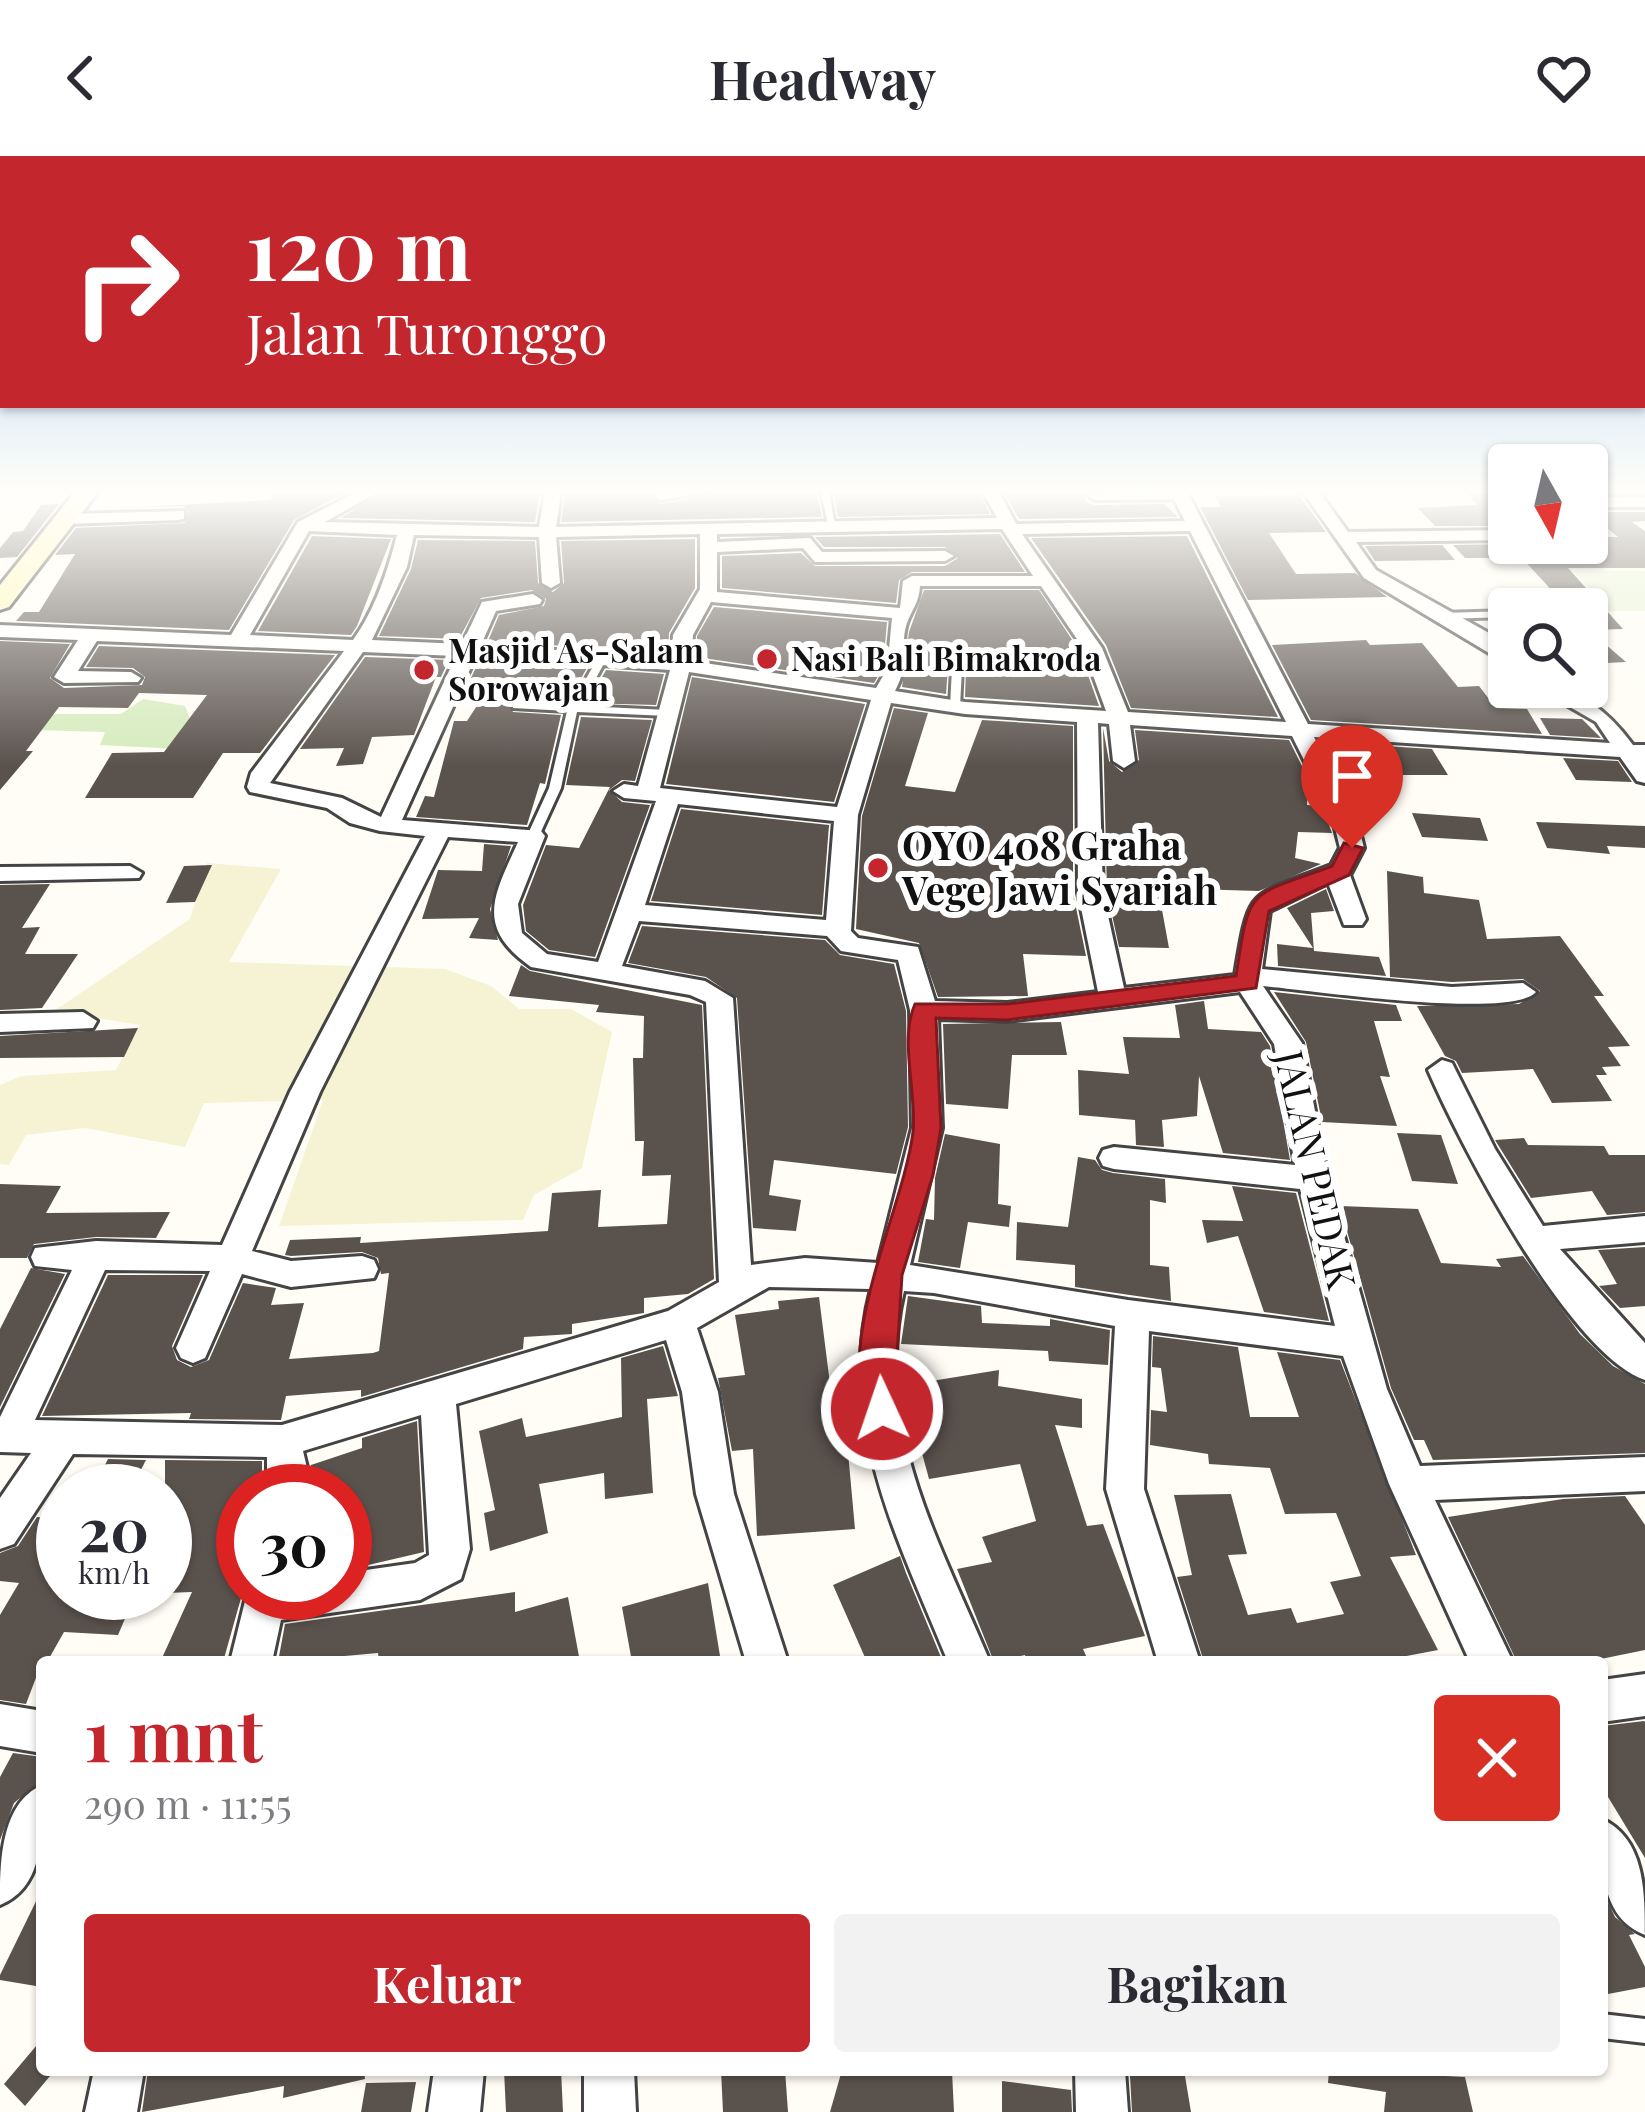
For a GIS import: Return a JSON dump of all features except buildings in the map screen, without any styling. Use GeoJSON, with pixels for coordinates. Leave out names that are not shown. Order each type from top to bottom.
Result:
{"type":"FeatureCollection","features":[{"type":"Feature","properties":{"kind":"street"},"geometry":{"type":"LineString","coordinates":[[238,640],[271,583]]}},
{"type":"Feature","properties":{"kind":"street"},"geometry":{"type":"LineString","coordinates":[[391,583],[360,643],[259,778],[258,788],[334,803],[358,818],[388,826],[533,836],[504,906],[512,941],[540,961],[696,987],[718,998],[736,1286]]}},
{"type":"Feature","properties":{"kind":"street"},"geometry":{"type":"LineString","coordinates":[[607,972],[630,912],[647,793],[681,665],[686,625],[709,583]]}},
{"type":"Feature","properties":{"kind":"street"},"geometry":{"type":"LineString","coordinates":[[912,583],[905,614],[898,622],[897,669],[883,695],[846,815],[838,929],[847,944],[909,952],[924,1010],[927,1128],[919,1175],[887,1275],[878,1355],[884,1445],[901,1503],[966,1656]]}},
{"type":"Feature","properties":{"kind":"street"},"geometry":{"type":"LineString","coordinates":[[1049,583],[1102,660],[1122,719],[1124,761]]}},
{"type":"Feature","properties":{"kind":"street"},"geometry":{"type":"LineString","coordinates":[[1227,583],[1304,728],[1344,816],[1352,848],[1337,873],[1269,898],[1258,909],[1248,979]]}},
{"type":"Feature","properties":{"kind":"street"},"geometry":{"type":"LineString","coordinates":[[1383,583],[1488,640]]}},
{"type":"Feature","properties":{"kind":"street"},"geometry":{"type":"LineString","coordinates":[[704,596],[905,614]]}},
{"type":"Feature","properties":{"kind":"street"},"geometry":{"type":"LineString","coordinates":[[388,826],[466,649],[493,603],[533,600]]}},
{"type":"Feature","properties":{"kind":"street"},"geometry":{"type":"LineString","coordinates":[[0,631],[360,643],[602,658],[681,665],[955,707],[1637,752]]}},
{"type":"Feature","properties":{"kind":"street"},"geometry":{"type":"LineString","coordinates":[[91,635],[64,677],[131,678]]}},
{"type":"Feature","properties":{"kind":"street"},"geometry":{"type":"LineString","coordinates":[[1585,708],[1637,752],[1645,776]]}},
{"type":"Feature","properties":{"kind":"street"},"geometry":{"type":"LineString","coordinates":[[1088,717],[1085,880],[1096,947],[1113,997]]}},
{"type":"Feature","properties":{"kind":"street"},"geometry":{"type":"LineString","coordinates":[[647,793],[846,815]]}},
{"type":"Feature","properties":{"kind":"street"},"geometry":{"type":"LineString","coordinates":[[194,1348],[229,1258],[356,987],[440,830]]}},
{"type":"Feature","properties":{"kind":"street"},"geometry":{"type":"LineString","coordinates":[[0,874],[130,873]]}},
{"type":"Feature","properties":{"kind":"street"},"geometry":{"type":"LineString","coordinates":[[1337,873],[1353,919]]}},
{"type":"Feature","properties":{"kind":"street"},"geometry":{"type":"LineString","coordinates":[[630,912],[838,929]]}},
{"type":"Feature","properties":{"kind":"street"},"geometry":{"type":"LineString","coordinates":[[924,1010],[1007,1012],[1248,979],[1452,996],[1523,992]]}},
{"type":"Feature","properties":{"kind":"street","name":"JALAN PEDAK"},"geometry":{"type":"LineString","coordinates":[[1248,979],[1288,1043],[1313,1179],[1357,1343],[1408,1484],[1489,1656]]}},
{"type":"Feature","properties":{"kind":"street"},"geometry":{"type":"LineString","coordinates":[[0,1023],[83,1021]]}},
{"type":"Feature","properties":{"kind":"street"},"geometry":{"type":"LineString","coordinates":[[1442,1070],[1477,1152],[1535,1238],[1586,1305],[1645,1365]]}},
{"type":"Feature","properties":{"kind":"street"},"geometry":{"type":"LineString","coordinates":[[1114,1158],[1313,1179]]}},
{"type":"Feature","properties":{"kind":"street"},"geometry":{"type":"LineString","coordinates":[[1535,1238],[1645,1229]]}},
{"type":"Feature","properties":{"kind":"street"},"geometry":{"type":"LineString","coordinates":[[96,1254],[4,1436],[282,1441],[678,1322],[736,1286],[784,1272],[887,1275],[1133,1315],[1357,1343]]}},
{"type":"Feature","properties":{"kind":"street"},"geometry":{"type":"LineString","coordinates":[[47,1257],[229,1258],[291,1274],[362,1269]]}},
{"type":"Feature","properties":{"kind":"street"},"geometry":{"type":"LineString","coordinates":[[1133,1315],[1125,1489],[1177,1656]]}},
{"type":"Feature","properties":{"kind":"street"},"geometry":{"type":"LineString","coordinates":[[678,1322],[700,1392],[715,1494],[764,1656]]}},
{"type":"Feature","properties":{"kind":"street"},"geometry":{"type":"LineString","coordinates":[[372,1588],[420,1581],[447,1566],[450,1549],[437,1394]]}},
{"type":"Feature","properties":{"kind":"street"},"geometry":{"type":"LineString","coordinates":[[0,1531],[61,1439]]}},
{"type":"Feature","properties":{"kind":"street"},"geometry":{"type":"LineString","coordinates":[[282,1441],[287,1464]]}},
{"type":"Feature","properties":{"kind":"street"},"geometry":{"type":"LineString","coordinates":[[1408,1484],[1645,1474]]}},
{"type":"Feature","properties":{"kind":"street"},"geometry":{"type":"LineString","coordinates":[[252,1656],[261,1620]]}},
{"type":"Feature","properties":{"kind":"street"},"geometry":{"type":"LineString","coordinates":[[1608,1700],[1645,1695]]}},
{"type":"Feature","properties":{"kind":"street"},"geometry":{"type":"LineString","coordinates":[[0,1726],[36,1731]]}},
{"type":"Feature","properties":{"kind":"street"},"geometry":{"type":"LineString","coordinates":[[0,1882],[36,1818]]}},
{"type":"Feature","properties":{"kind":"street"},"geometry":{"type":"LineString","coordinates":[[1608,1852],[1645,1912]]}},
{"type":"Feature","properties":{"kind":"street"},"geometry":{"type":"LineString","coordinates":[[111,2112],[118,2076]]}},
{"type":"Feature","properties":{"kind":"street"},"geometry":{"type":"LineString","coordinates":[[454,2112],[458,2076]]}},
{"type":"Feature","properties":{"kind":"street"},"geometry":{"type":"LineString","coordinates":[[609,2076],[610,2112]]}},
{"type":"Feature","properties":{"kind":"street"},"geometry":{"type":"LineString","coordinates":[[1100,2076],[1102,2112]]}},
{"type":"Feature","properties":{"kind":"lane"},"geometry":{"type":"LineString","coordinates":[[1442,616],[1488,615]]}},
{"type":"Feature","properties":{"kind":"lane"},"geometry":{"type":"LineString","coordinates":[[585,689],[602,658]]}},
{"type":"Feature","properties":{"kind":"lane"},"geometry":{"type":"LineString","coordinates":[[955,707],[957,668]]}},
{"type":"Feature","properties":{"kind":"lane"},"geometry":{"type":"LineString","coordinates":[[518,706],[668,713]]}},
{"type":"Feature","properties":{"kind":"lane"},"geometry":{"type":"LineString","coordinates":[[533,836],[556,788],[572,710]]}},
{"type":"Feature","properties":{"kind":"lane"},"geometry":{"type":"LineString","coordinates":[[1608,2027],[1645,2031]]}},
{"type":"Feature","properties":{"kind":"shaded area"},"geometry":{"type":"Polygon","coordinates":[[[207,863],[281,869],[229,962],[445,969],[491,986],[519,1009],[571,1009],[612,1032],[582,1168],[534,1195],[523,1220],[279,1226],[323,1100],[204,1103],[185,1147],[85,1128],[26,1135],[9,1165],[0,1164],[0,1085],[21,1076],[116,1070],[140,1025],[54,1011],[190,919],[207,863]]]}},
{"type":"Feature","properties":{"kind":"green space"},"geometry":{"type":"Polygon","coordinates":[[[1584,583],[1645,583],[1645,611],[1609,611],[1608,588],[1588,588],[1584,583]]]}},
{"type":"Feature","properties":{"kind":"green space"},"geometry":{"type":"Polygon","coordinates":[[[143,699],[185,706],[194,731],[179,749],[100,745],[105,732],[0,729],[0,714],[121,714],[143,699]]]}},
{"type":"Feature","properties":{"kind":"place","name":"Nasi Bali Bimakroda"},"geometry":{"type":"Point","coordinates":[767,659]}},
{"type":"Feature","properties":{"kind":"place","name":"Masjid As-Salam Sorowajan"},"geometry":{"type":"Point","coordinates":[424,670]}},
{"type":"Feature","properties":{"kind":"place","name":"OYO 408 Graha Vege Jawi Syariah"},"geometry":{"type":"Point","coordinates":[878,868]}},
{"type":"Feature","properties":{"kind":"route"},"geometry":{"type":"LineString","coordinates":[[882,1409],[878,1355],[887,1275],[919,1175],[927,1128],[924,1010],[1007,1012],[1247,982],[1258,909],[1269,898],[1341,870],[1352,848]]}}]}
